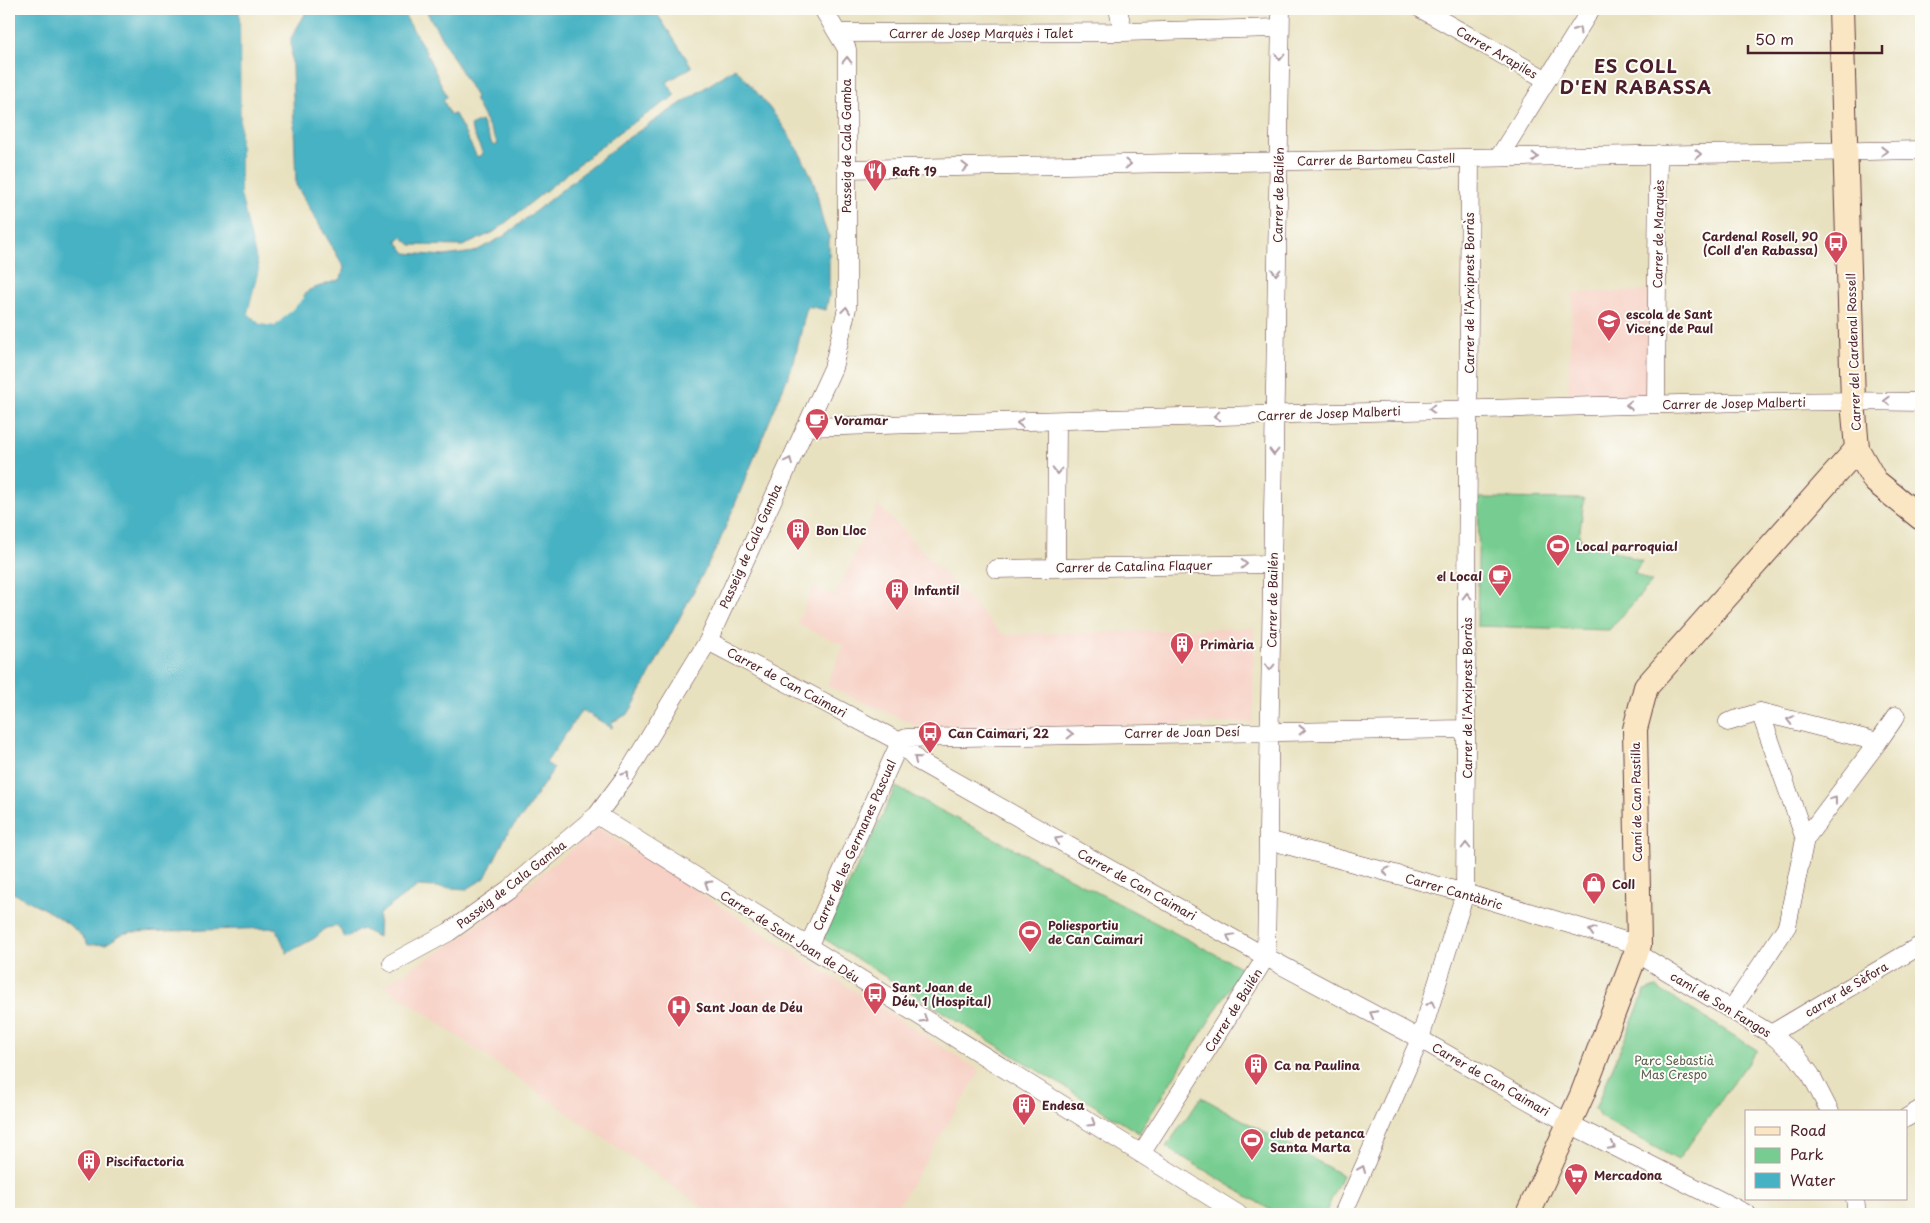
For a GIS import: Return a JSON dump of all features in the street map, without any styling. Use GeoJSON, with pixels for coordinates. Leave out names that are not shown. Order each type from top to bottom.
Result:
{"type":"FeatureCollection","features":[{"type":"Feature","properties":{"kind":"street","name":"Passeig de Cala Gamba"},"geometry":{"type":"LineString","coordinates":[[392,963],[457,927],[509,888],[597,815],[626,776],[708,641],[833,368],[847,308],[847,48],[823,9]]}},
{"type":"Feature","properties":{"kind":"street"},"geometry":{"type":"LineString","coordinates":[[1118,9],[1123,32]]}},
{"type":"Feature","properties":{"kind":"street","name":"Carrer de Bailén"},"geometry":{"type":"LineString","coordinates":[[1141,1154],[1266,957],[1280,9]]}},
{"type":"Feature","properties":{"kind":"street","name":"Carrer Arapiles"},"geometry":{"type":"LineString","coordinates":[[1421,9],[1547,80]]}},
{"type":"Feature","properties":{"kind":"street"},"geometry":{"type":"LineString","coordinates":[[1499,157],[1591,9]]}},
{"type":"Feature","properties":{"kind":"street","name":"Carrer del Cardenal Rossell"},"geometry":{"type":"LineString","coordinates":[[1841,9],[1853,400],[1857,449],[1875,481],[1921,518]]}},
{"type":"Feature","properties":{"kind":"street","name":"Carrer de Josep Marquès i Talet"},"geometry":{"type":"LineString","coordinates":[[839,33],[1123,32],[1280,28]]}},
{"type":"Feature","properties":{"kind":"street","name":"Carrer de Bartomeu Castell"},"geometry":{"type":"LineString","coordinates":[[846,169],[1921,150]]}},
{"type":"Feature","properties":{"kind":"street","name":"Carrer de Marquès"},"geometry":{"type":"LineString","coordinates":[[1656,404],[1658,154]]}},
{"type":"Feature","properties":{"kind":"street","name":"Carrer de l'Arxiprest Borràs"},"geometry":{"type":"LineString","coordinates":[[1343,1214],[1420,1039],[1465,893],[1470,158]]}},
{"type":"Feature","properties":{"kind":"street","name":"Carrer de Josep Malberti"},"geometry":{"type":"LineString","coordinates":[[805,426],[1057,422],[1469,408],[1853,400],[1921,402]]}},
{"type":"Feature","properties":{"kind":"street"},"geometry":{"type":"LineString","coordinates":[[1056,567],[1057,422]]}},
{"type":"Feature","properties":{"kind":"street","name":"Camí de Can Pastilla"},"geometry":{"type":"LineString","coordinates":[[1528,1214],[1582,1095],[1638,949],[1635,729],[1646,687],[1857,449]]}},
{"type":"Feature","properties":{"kind":"street","name":"Carrer de Catalina Flaquer"},"geometry":{"type":"LineString","coordinates":[[996,569],[1272,564]]}},
{"type":"Feature","properties":{"kind":"street","name":"Carrer de Can Caimari"},"geometry":{"type":"LineString","coordinates":[[708,641],[900,742],[918,761],[1266,957],[1420,1039],[1568,1124],[1728,1210],[1747,1214]]}},
{"type":"Feature","properties":{"kind":"street"},"geometry":{"type":"LineString","coordinates":[[1760,712],[1805,838]]}},
{"type":"Feature","properties":{"kind":"street"},"geometry":{"type":"LineString","coordinates":[[1728,722],[1760,712],[1878,742]]}},
{"type":"Feature","properties":{"kind":"street"},"geometry":{"type":"LineString","coordinates":[[1731,1010],[1787,926],[1805,838],[1896,716]]}},
{"type":"Feature","properties":{"kind":"street","name":"Carrer de Joan Desí"},"geometry":{"type":"LineString","coordinates":[[900,742],[906,738],[1466,728]]}},
{"type":"Feature","properties":{"kind":"street","name":"Carrer de les Germanes Pascual"},"geometry":{"type":"LineString","coordinates":[[808,947],[900,742]]}},
{"type":"Feature","properties":{"kind":"street","name":"Carrer de Sant Joan de Déu"},"geometry":{"type":"LineString","coordinates":[[597,815],[1238,1214]]}},
{"type":"Feature","properties":{"kind":"street","name":"Carrer Cantàbric"},"geometry":{"type":"LineString","coordinates":[[1268,840],[1465,893],[1638,949]]}},
{"type":"Feature","properties":{"kind":"street","name":"carrer de Sèfora"},"geometry":{"type":"LineString","coordinates":[[1771,1034],[1921,945]]}},
{"type":"Feature","properties":{"kind":"street","name":"camí de Son Fangos"},"geometry":{"type":"LineString","coordinates":[[1638,949],[1771,1034],[1795,1054],[1811,1075],[1829,1110]]}},
{"type":"Feature","properties":{"kind":"street"},"geometry":{"type":"LineString","coordinates":[[1908,1117],[1921,1109]]}},
{"type":"Feature","properties":{"kind":"street"},"geometry":{"type":"LineString","coordinates":[[1855,1200],[1857,1214]]}},
{"type":"Feature","properties":{"kind":"shaded area","name":"escola de Sant Vicenç de Paul"},"geometry":{"type":"Polygon","coordinates":[[[1648,291],[1646,395],[1568,396],[1573,293],[1648,291]]]}},
{"type":"Feature","properties":{"kind":"shaded area"},"geometry":{"type":"Polygon","coordinates":[[[878,505],[1003,635],[1254,628],[1253,722],[927,730],[827,686],[844,645],[797,624],[813,588],[835,596],[878,505]]]}},
{"type":"Feature","properties":{"kind":"shaded area","name":"Sant Joan de Déu"},"geometry":{"type":"Polygon","coordinates":[[[598,828],[980,1071],[893,1214],[713,1214],[384,985],[463,937],[598,828]]]}},
{"type":"Feature","properties":{"kind":"green space","name":"Local parroquial"},"geometry":{"type":"Polygon","coordinates":[[[1479,498],[1584,499],[1579,538],[1642,561],[1634,573],[1652,582],[1609,630],[1477,626],[1479,498]]]}},
{"type":"Feature","properties":{"kind":"green space","name":"Poliesportiu de Can Caimari"},"geometry":{"type":"Polygon","coordinates":[[[896,787],[1242,968],[1139,1133],[823,938],[896,787]]]}},
{"type":"Feature","properties":{"kind":"green space","name":"Parc Sebastià Mas Crespo"},"geometry":{"type":"Polygon","coordinates":[[[1655,987],[1757,1050],[1678,1160],[1600,1117],[1595,1109],[1645,991],[1655,987]]]}},
{"type":"Feature","properties":{"kind":"green space","name":"club de petanca Santa Marta"},"geometry":{"type":"Polygon","coordinates":[[[1201,1097],[1342,1175],[1325,1214],[1277,1214],[1166,1147],[1201,1097]]]}},
{"type":"Feature","properties":{"kind":"water"},"geometry":{"type":"Polygon","coordinates":[[[9,9],[240,9],[241,194],[259,269],[248,313],[260,324],[275,326],[309,290],[341,279],[344,267],[296,185],[291,38],[308,9],[401,9],[425,50],[447,97],[443,99],[450,115],[455,114],[477,157],[483,154],[470,126],[481,121],[493,146],[498,144],[474,99],[476,97],[425,9],[654,9],[692,67],[667,82],[675,96],[619,132],[494,232],[463,246],[411,245],[402,237],[396,240],[406,253],[444,256],[474,252],[504,236],[622,142],[735,68],[758,94],[789,135],[813,181],[823,223],[829,236],[829,295],[826,310],[807,306],[794,362],[718,545],[633,706],[628,714],[612,722],[612,728],[582,710],[546,763],[554,768],[524,814],[507,834],[485,878],[467,889],[418,886],[379,914],[378,937],[362,929],[345,938],[338,926],[326,928],[315,938],[287,953],[276,928],[131,932],[122,934],[106,944],[88,945],[64,921],[9,891],[9,9]]]}},
{"type":"Feature","properties":{"kind":"pier"},"geometry":{"type":"Polygon","coordinates":[[[240,9],[243,9],[243,194],[262,269],[251,313],[261,322],[274,323],[303,295],[304,298],[275,326],[260,324],[248,313],[259,269],[241,194],[240,9]]]}},
{"type":"Feature","properties":{"kind":"place","name":"Raft 19"},"geometry":{"type":"Point","coordinates":[875,192]}},
{"type":"Feature","properties":{"kind":"place","name":"Cardenal Rosell, 90 (Coll d'en Rabassa)"},"geometry":{"type":"Point","coordinates":[1836,264]}},
{"type":"Feature","properties":{"kind":"place","name":"escola de Sant Vicenç de Paul"},"geometry":{"type":"Point","coordinates":[1609,342]}},
{"type":"Feature","properties":{"kind":"place","name":"Voramar"},"geometry":{"type":"Point","coordinates":[817,441]}},
{"type":"Feature","properties":{"kind":"place","name":"Bon Lloc"},"geometry":{"type":"Point","coordinates":[798,551]}},
{"type":"Feature","properties":{"kind":"place","name":"Local parroquial"},"geometry":{"type":"Point","coordinates":[1558,567]}},
{"type":"Feature","properties":{"kind":"place","name":"el Local"},"geometry":{"type":"Point","coordinates":[1500,597]}},
{"type":"Feature","properties":{"kind":"place","name":"Infantil"},"geometry":{"type":"Point","coordinates":[897,611]}},
{"type":"Feature","properties":{"kind":"place","name":"Primària"},"geometry":{"type":"Point","coordinates":[1182,665]}},
{"type":"Feature","properties":{"kind":"place","name":"Can Caimari, 22"},"geometry":{"type":"Point","coordinates":[930,754]}},
{"type":"Feature","properties":{"kind":"place","name":"Coll"},"geometry":{"type":"Point","coordinates":[1594,905]}},
{"type":"Feature","properties":{"kind":"place","name":"Poliesportiu de Can Caimari"},"geometry":{"type":"Point","coordinates":[1030,953]}},
{"type":"Feature","properties":{"kind":"place","name":"Sant Joan de Déu, 1 (Hospital)"},"geometry":{"type":"Point","coordinates":[875,1015]}},
{"type":"Feature","properties":{"kind":"place","name":"Sant Joan de Déu"},"geometry":{"type":"Point","coordinates":[679,1028]}},
{"type":"Feature","properties":{"kind":"place","name":"Ca na Paulina"},"geometry":{"type":"Point","coordinates":[1256,1086]}},
{"type":"Feature","properties":{"kind":"place","name":"Endesa"},"geometry":{"type":"Point","coordinates":[1024,1126]}},
{"type":"Feature","properties":{"kind":"place","name":"club de petanca Santa Marta"},"geometry":{"type":"Point","coordinates":[1252,1161]}},
{"type":"Feature","properties":{"kind":"place","name":"Piscifactoria"},"geometry":{"type":"Point","coordinates":[89,1182]}},
{"type":"Feature","properties":{"kind":"place","name":"Mercadona"},"geometry":{"type":"Point","coordinates":[1576,1196]}},
{"type":"Feature","properties":{"kind":"district","name":"ES COLL D'EN RABASSA"},"geometry":{"type":"Point","coordinates":[1636,75]}}]}
